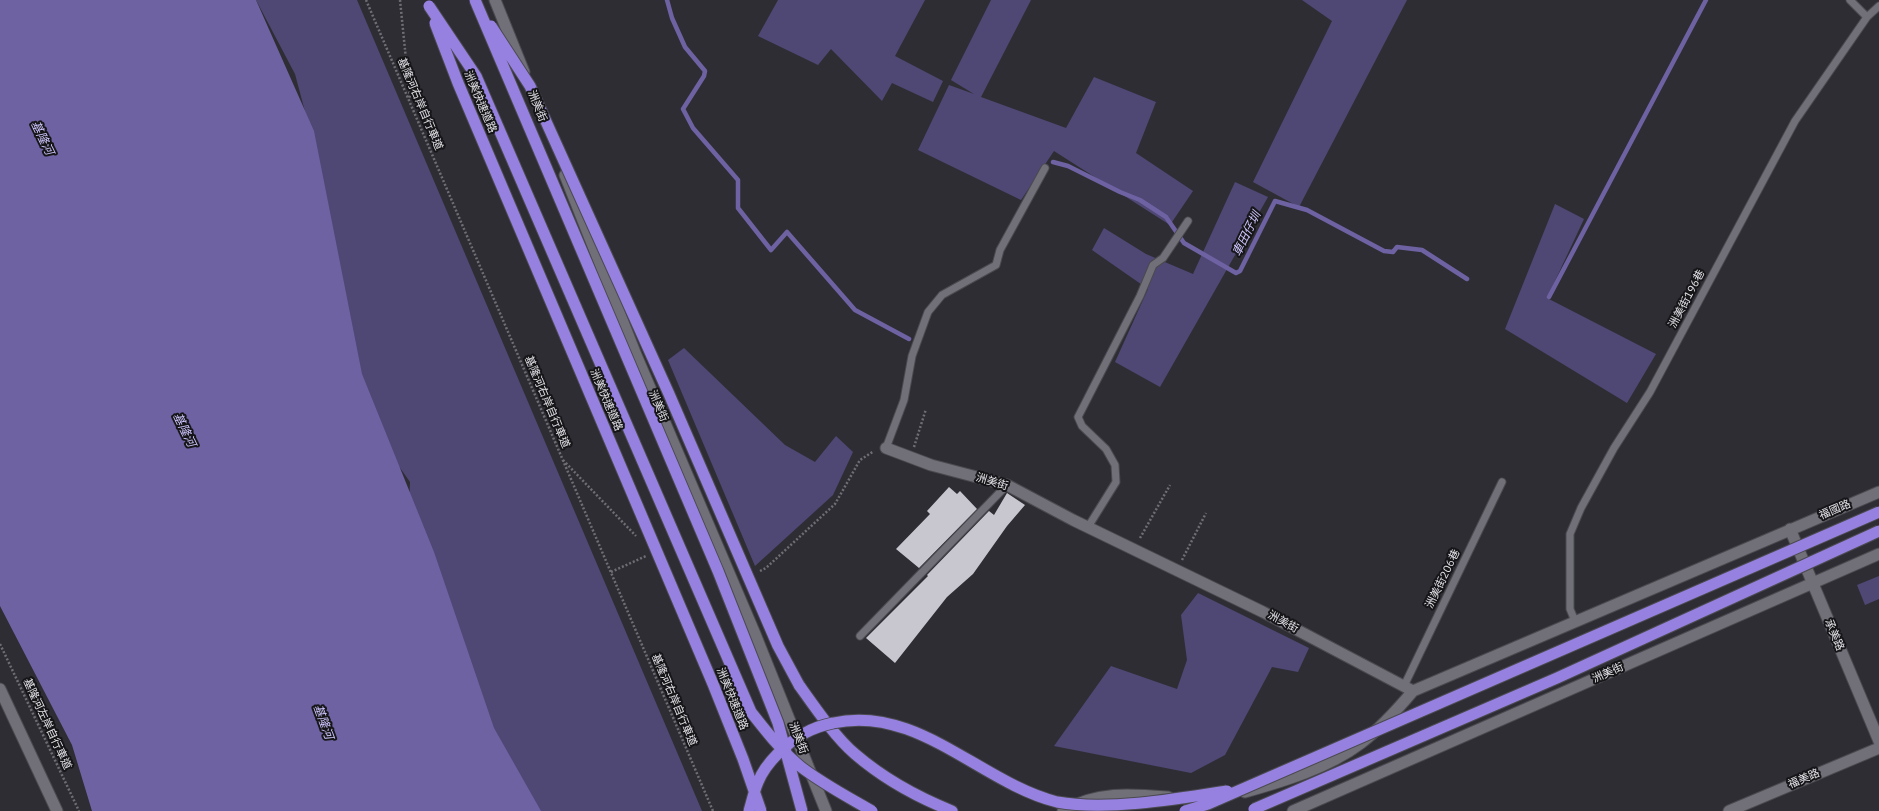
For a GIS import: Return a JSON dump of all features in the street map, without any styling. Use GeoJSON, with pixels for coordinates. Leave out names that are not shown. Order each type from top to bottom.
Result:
{"type":"FeatureCollection","features":[{"type":"Feature","properties":{"kind":"highway"},"geometry":{"type":"LineString","coordinates":[[475,0],[718,571],[778,723],[802,811]]}},
{"type":"Feature","properties":{"kind":"highway"},"geometry":{"type":"LineString","coordinates":[[475,0],[530,86],[669,394],[778,646],[799,685],[822,716],[854,753],[891,782],[929,802],[952,811]]}},
{"type":"Feature","properties":{"kind":"highway"},"geometry":{"type":"LineString","coordinates":[[428,3],[476,76],[637,446],[723,651],[751,712],[772,738],[800,766],[830,787],[872,811]]}},
{"type":"Feature","properties":{"kind":"highway","name":"洲美快速道路"},"geometry":{"type":"LineString","coordinates":[[428,3],[458,83],[713,684],[743,759],[761,811]]}},
{"type":"Feature","properties":{"kind":"highway"},"geometry":{"type":"LineString","coordinates":[[1186,811],[1208,804],[1879,512]]}},
{"type":"Feature","properties":{"kind":"highway"},"geometry":{"type":"LineString","coordinates":[[1251,810],[1564,675],[1879,531]]}},
{"type":"Feature","properties":{"kind":"highway"},"geometry":{"type":"LineString","coordinates":[[749,811],[758,781],[774,758],[791,741],[815,727],[847,720],[875,722],[906,729],[943,746],[1026,791],[1057,802],[1093,806],[1133,804],[1171,801],[1243,788]]}},
{"type":"Feature","properties":{"kind":"street","name":"洲美街"},"geometry":{"type":"LineString","coordinates":[[495,0],[636,354],[746,613],[826,811]]}},
{"type":"Feature","properties":{"kind":"street","name":"洲美街"},"geometry":{"type":"LineString","coordinates":[[886,448],[931,465],[1007,485],[1088,527],[1263,612],[1409,688]]}},
{"type":"Feature","properties":{"kind":"street","name":"福國路"},"geometry":{"type":"LineString","coordinates":[[1790,529],[1879,492]]}},
{"type":"Feature","properties":{"kind":"street"},"geometry":{"type":"LineString","coordinates":[[1063,811],[1090,799],[1114,794],[1202,798],[1234,794],[1294,777],[1328,762],[1360,744],[1392,716],[1409,688],[1575,621],[1790,529]]}},
{"type":"Feature","properties":{"kind":"street","name":"承美路"},"geometry":{"type":"LineString","coordinates":[[1790,529],[1879,741]]}},
{"type":"Feature","properties":{"kind":"street"},"geometry":{"type":"LineString","coordinates":[[1813,583],[1879,554]]}},
{"type":"Feature","properties":{"kind":"street","name":"洲美街"},"geometry":{"type":"LineString","coordinates":[[1293,811],[1813,583]]}},
{"type":"Feature","properties":{"kind":"street"},"geometry":{"type":"LineString","coordinates":[[0,689],[3,702],[57,811]]}},
{"type":"Feature","properties":{"kind":"street","name":"福美路"},"geometry":{"type":"LineString","coordinates":[[1729,811],[1879,748]]}},
{"type":"Feature","properties":{"kind":"street"},"geometry":{"type":"LineString","coordinates":[[1202,798],[1208,811]]}},
{"type":"Feature","properties":{"kind":"lane"},"geometry":{"type":"LineString","coordinates":[[1850,0],[1867,17]]}},
{"type":"Feature","properties":{"kind":"lane","name":"洲美街196巷"},"geometry":{"type":"LineString","coordinates":[[1575,621],[1570,609],[1570,534],[1581,508],[1614,448],[1650,392],[1795,121],[1867,17],[1879,6]]}},
{"type":"Feature","properties":{"kind":"lane"},"geometry":{"type":"LineString","coordinates":[[886,448],[904,400],[912,356],[928,312],[942,295],[996,265],[1000,250],[1046,168]]}},
{"type":"Feature","properties":{"kind":"lane"},"geometry":{"type":"LineString","coordinates":[[1088,527],[1116,482],[1115,465],[1106,450],[1082,426],[1078,417],[1140,296],[1153,265],[1163,258],[1188,221]]}},
{"type":"Feature","properties":{"kind":"lane","name":"洲美街206巷"},"geometry":{"type":"LineString","coordinates":[[1409,688],[1502,482]]}},
{"type":"Feature","properties":{"kind":"lane"},"geometry":{"type":"LineString","coordinates":[[860,636],[1007,485]]}},
{"type":"Feature","properties":{"kind":"path","name":"基隆河右岸自行車道"},"geometry":{"type":"LineString","coordinates":[[366,0],[713,811]]}},
{"type":"Feature","properties":{"kind":"path"},"geometry":{"type":"LineString","coordinates":[[400,0],[410,101]]}},
{"type":"Feature","properties":{"kind":"path"},"geometry":{"type":"LineString","coordinates":[[911,457],[926,409]]}},
{"type":"Feature","properties":{"kind":"path"},"geometry":{"type":"LineString","coordinates":[[753,574],[766,568],[835,504],[860,460],[872,451],[886,448]]}},
{"type":"Feature","properties":{"kind":"path"},"geometry":{"type":"LineString","coordinates":[[562,458],[636,537]]}},
{"type":"Feature","properties":{"kind":"path"},"geometry":{"type":"LineString","coordinates":[[1134,549],[1170,485]]}},
{"type":"Feature","properties":{"kind":"path"},"geometry":{"type":"LineString","coordinates":[[1177,570],[1206,513]]}},
{"type":"Feature","properties":{"kind":"path"},"geometry":{"type":"LineString","coordinates":[[610,572],[652,554]]}},
{"type":"Feature","properties":{"kind":"path","name":"基隆河左岸自行車道"},"geometry":{"type":"LineString","coordinates":[[0,644],[79,811]]}},
{"type":"Feature","properties":{"kind":"shaded area"},"geometry":{"type":"Polygon","coordinates":[[[256,0],[357,0],[702,811],[534,811],[524,809],[409,509],[410,482],[398,465],[365,402],[311,134],[295,74],[256,0]]]}},
{"type":"Feature","properties":{"kind":"shaded area"},"geometry":{"type":"Polygon","coordinates":[[[778,0],[925,0],[895,56],[943,81],[933,102],[892,83],[882,101],[831,49],[818,65],[758,36],[778,0]]]}},
{"type":"Feature","properties":{"kind":"shaded area"},"geometry":{"type":"Polygon","coordinates":[[[991,0],[1031,0],[981,97],[1066,128],[1094,77],[1156,102],[1136,153],[1193,191],[1170,225],[1054,151],[1021,200],[918,150],[949,85],[974,94],[951,80],[991,0]]]}},
{"type":"Feature","properties":{"kind":"shaded area"},"geometry":{"type":"Polygon","coordinates":[[[1302,0],[1407,0],[1299,207],[1253,182],[1332,21],[1302,0]]]}},
{"type":"Feature","properties":{"kind":"shaded area"},"geometry":{"type":"Polygon","coordinates":[[[1235,182],[1268,197],[1160,387],[1115,362],[1148,289],[1092,250],[1104,228],[1146,254],[1193,274],[1235,182]]]}},
{"type":"Feature","properties":{"kind":"shaded area"},"geometry":{"type":"Polygon","coordinates":[[[1555,204],[1584,219],[1547,298],[1656,354],[1627,403],[1505,329],[1555,204]]]}},
{"type":"Feature","properties":{"kind":"shaded area"},"geometry":{"type":"Polygon","coordinates":[[[684,348],[785,445],[815,462],[836,436],[853,452],[833,495],[755,566],[668,360],[684,348]]]}},
{"type":"Feature","properties":{"kind":"shaded area"},"geometry":{"type":"Polygon","coordinates":[[[1879,576],[1879,599],[1865,605],[1857,585],[1879,576]]]}},
{"type":"Feature","properties":{"kind":"shaded area"},"geometry":{"type":"Polygon","coordinates":[[[1198,593],[1309,648],[1298,672],[1272,667],[1225,755],[1191,773],[1054,746],[1111,666],[1177,689],[1187,660],[1181,615],[1198,593]]]}},
{"type":"Feature","properties":{"kind":"water","name":"基隆河"},"geometry":{"type":"Polygon","coordinates":[[[0,0],[256,0],[314,131],[362,374],[434,552],[494,728],[541,811],[92,811],[72,745],[0,606],[0,0]]]}},
{"type":"Feature","properties":{"kind":"building"},"geometry":{"type":"Polygon","coordinates":[[[949,487],[957,494],[960,491],[977,509],[919,568],[896,549],[930,514],[927,511],[949,487]]]}},
{"type":"Feature","properties":{"kind":"building"},"geometry":{"type":"Polygon","coordinates":[[[1007,493],[1025,505],[1007,526],[973,574],[947,597],[895,663],[866,638],[928,576],[927,575],[989,511],[994,515],[1007,493]]]}},
{"type":"Feature","properties":{"kind":"waterway"},"geometry":{"type":"LineString","coordinates":[[667,0],[672,18],[685,47],[705,71],[704,76],[683,109],[693,128],[738,180],[738,208],[771,250],[787,232],[855,310],[909,339]]}},
{"type":"Feature","properties":{"kind":"waterway"},"geometry":{"type":"LineString","coordinates":[[1549,297],[1706,0]]}},
{"type":"Feature","properties":{"kind":"waterway","name":"車田仔圳"},"geometry":{"type":"LineString","coordinates":[[1053,162],[1068,166],[1120,192],[1140,200],[1166,217],[1184,243],[1236,273],[1240,271],[1275,201],[1307,210],[1384,251],[1393,252],[1397,247],[1422,250],[1467,279]]}}]}
